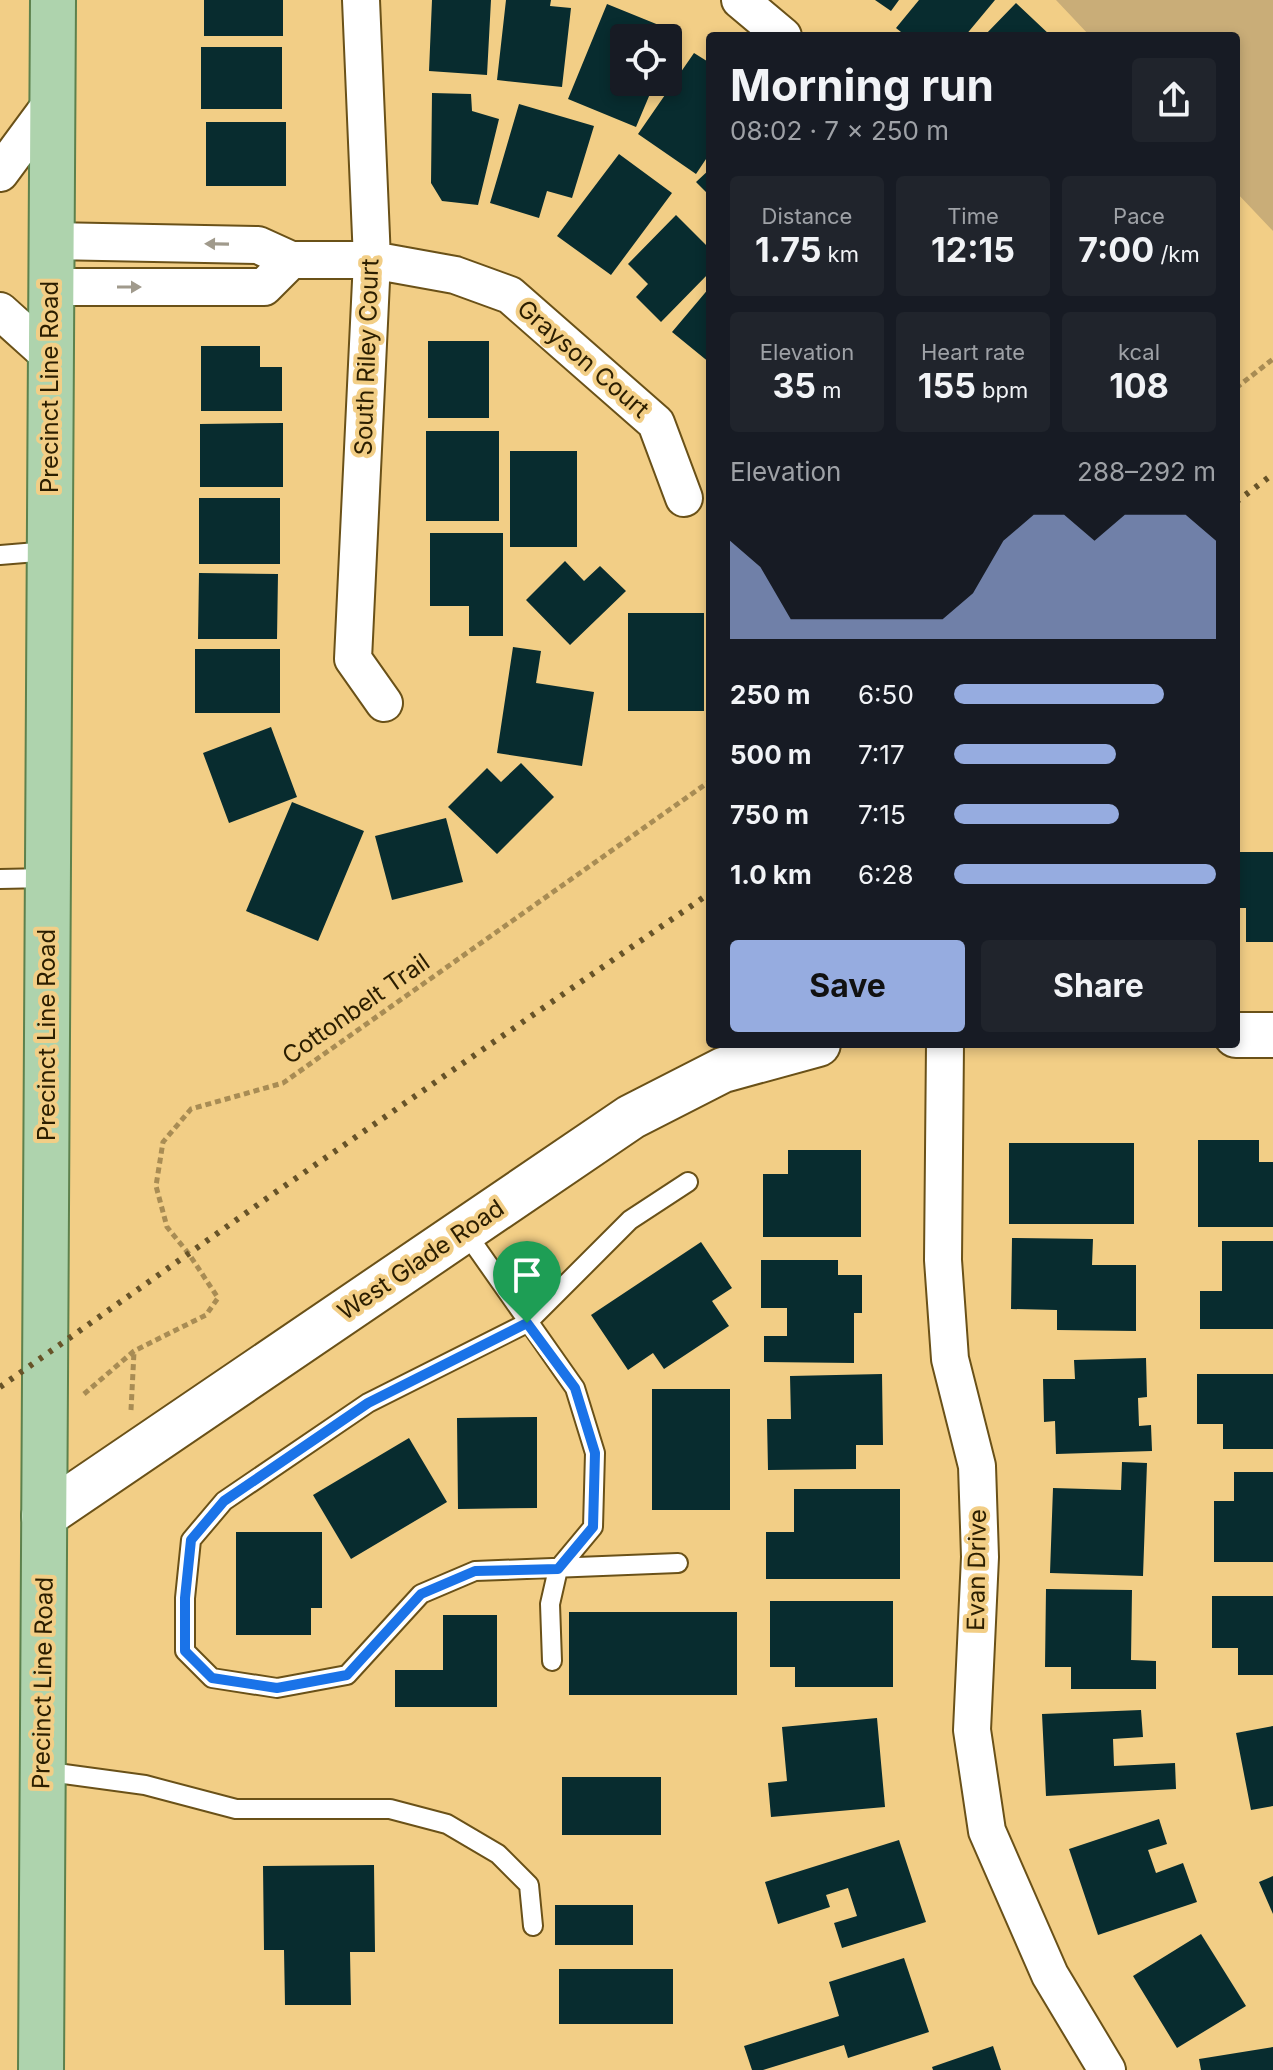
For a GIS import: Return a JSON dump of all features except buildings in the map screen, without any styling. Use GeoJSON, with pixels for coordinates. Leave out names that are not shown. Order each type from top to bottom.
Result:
{"type":"FeatureCollection","features":[{"type":"Feature","properties":{"kind":"main road","name":"Precinct Line Road"},"geometry":{"type":"LineString","coordinates":[[41,2070],[53,0]]}},
{"type":"Feature","properties":{"kind":"main road"},"geometry":{"type":"LineString","coordinates":[[1240,1035],[1273,1035]]}},
{"type":"Feature","properties":{"kind":"main road","name":"West Glade Road"},"geometry":{"type":"LineString","coordinates":[[44,1516],[631,1117],[723,1070],[803,1048]]}},
{"type":"Feature","properties":{"kind":"street","name":"South Riley Court"},"geometry":{"type":"LineString","coordinates":[[361,0],[372,260],[353,659],[384,703]]}},
{"type":"Feature","properties":{"kind":"street"},"geometry":{"type":"LineString","coordinates":[[740,0],[778,32]]}},
{"type":"Feature","properties":{"kind":"street"},"geometry":{"type":"LineString","coordinates":[[0,173],[51,104]]}},
{"type":"Feature","properties":{"kind":"street","name":"Grayson Court"},"geometry":{"type":"LineString","coordinates":[[51,241],[258,245],[291,260],[372,260],[455,275],[510,295],[656,423],[684,498]]}},
{"type":"Feature","properties":{"kind":"street"},"geometry":{"type":"LineString","coordinates":[[51,287],[264,287],[291,260]]}},
{"type":"Feature","properties":{"kind":"street"},"geometry":{"type":"LineString","coordinates":[[0,311],[50,356]]}},
{"type":"Feature","properties":{"kind":"street","name":"Evan Drive"},"geometry":{"type":"LineString","coordinates":[[945,1048],[943,1260],[950,1359],[977,1466],[980,1557],[972,1730],[987,1831],[1050,1975],[1107,2070]]}},
{"type":"Feature","properties":{"kind":"lane"},"geometry":{"type":"LineString","coordinates":[[0,555],[49,551]]}},
{"type":"Feature","properties":{"kind":"lane"},"geometry":{"type":"LineString","coordinates":[[0,879],[47,878]]}},
{"type":"Feature","properties":{"kind":"lane"},"geometry":{"type":"LineString","coordinates":[[678,1563],[475,1571],[421,1594],[347,1675],[277,1688],[212,1678],[185,1651],[185,1598],[191,1540],[224,1501],[368,1403],[527,1323],[630,1220],[688,1182]]}},
{"type":"Feature","properties":{"kind":"lane"},"geometry":{"type":"LineString","coordinates":[[464,1230],[575,1388],[595,1453],[593,1527],[558,1569],[550,1604],[552,1661]]}},
{"type":"Feature","properties":{"kind":"lane"},"geometry":{"type":"LineString","coordinates":[[42,1771],[145,1785],[236,1809],[390,1809],[447,1824],[498,1854],[529,1885],[533,1926]]}},
{"type":"Feature","properties":{"kind":"path"},"geometry":{"type":"LineString","coordinates":[[1240,385],[1273,359]]}},
{"type":"Feature","properties":{"kind":"path","name":"Cottonbelt Trail"},"geometry":{"type":"LineString","coordinates":[[134,1351],[206,1315],[218,1298],[167,1227],[156,1186],[163,1142],[191,1109],[283,1083],[706,784]]}},
{"type":"Feature","properties":{"kind":"shaded area"},"geometry":{"type":"Polygon","coordinates":[[[1056,0],[1273,0],[1273,231],[1240,196],[1240,32],[1086,32],[1056,0]]]}},
{"type":"Feature","properties":{"kind":"railway"},"geometry":{"type":"LineString","coordinates":[[1240,499],[1273,474]]}},
{"type":"Feature","properties":{"kind":"railway"},"geometry":{"type":"LineString","coordinates":[[0,1387],[273,1194],[706,896]]}},
{"type":"Feature","properties":{"kind":"route"},"geometry":{"type":"LineString","coordinates":[[527,1323],[575,1388],[595,1453],[593,1527],[558,1569],[475,1571],[421,1594],[347,1675],[277,1688],[212,1678],[185,1651],[185,1598],[191,1540],[224,1501],[368,1403],[527,1323]]}}]}
